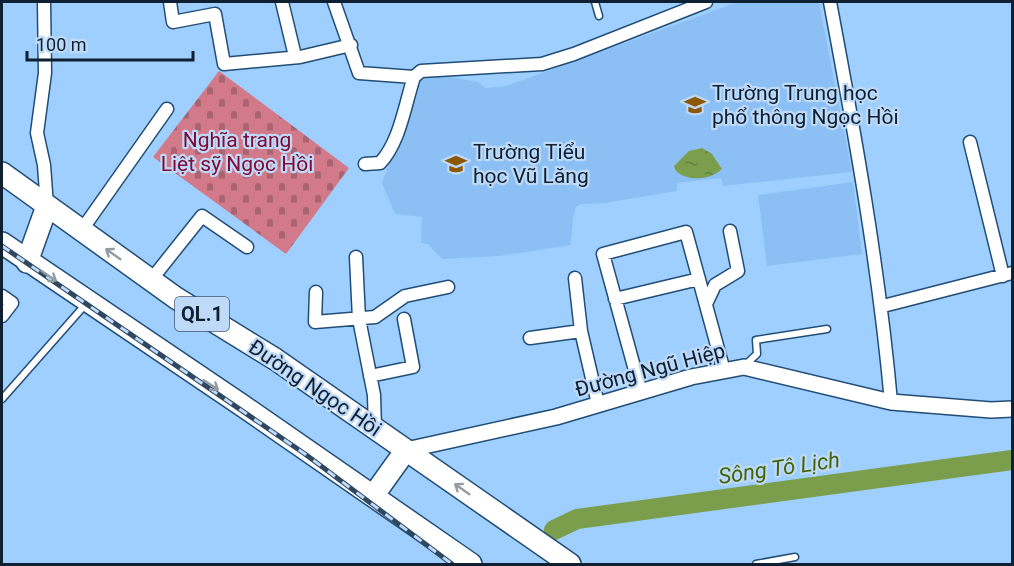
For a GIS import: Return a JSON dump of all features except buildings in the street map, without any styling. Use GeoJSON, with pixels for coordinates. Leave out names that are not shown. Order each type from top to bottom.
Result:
{"type":"FeatureCollection","features":[{"type":"Feature","properties":{"kind":"highway","name":"Đường Ngọc Hồi"},"geometry":{"type":"LineString","coordinates":[[2,173],[151,280],[275,359],[570,564]]}},
{"type":"Feature","properties":{"kind":"highway"},"geometry":{"type":"LineString","coordinates":[[27,262],[47,207]]}},
{"type":"Feature","properties":{"kind":"highway","name":"QL.1"},"geometry":{"type":"LineString","coordinates":[[2,243],[466,561]]}},
{"type":"Feature","properties":{"kind":"highway"},"geometry":{"type":"LineString","coordinates":[[373,496],[406,450]]}},
{"type":"Feature","properties":{"kind":"street"},"geometry":{"type":"LineString","coordinates":[[44,2],[45,73],[37,133],[44,165],[47,207]]}},
{"type":"Feature","properties":{"kind":"street"},"geometry":{"type":"LineString","coordinates":[[170,2],[174,22],[215,14],[224,64],[300,57],[351,45]]}},
{"type":"Feature","properties":{"kind":"street"},"geometry":{"type":"LineString","coordinates":[[282,2],[295,56]]}},
{"type":"Feature","properties":{"kind":"street"},"geometry":{"type":"LineString","coordinates":[[334,2],[359,73],[414,77]]}},
{"type":"Feature","properties":{"kind":"street"},"geometry":{"type":"LineString","coordinates":[[366,164],[380,163],[385,158],[393,142],[414,77],[421,71],[542,64],[574,54],[706,2]]}},
{"type":"Feature","properties":{"kind":"street"},"geometry":{"type":"LineString","coordinates":[[830,2],[862,167],[883,306],[891,402]]}},
{"type":"Feature","properties":{"kind":"street"},"geometry":{"type":"LineString","coordinates":[[81,231],[167,109]]}},
{"type":"Feature","properties":{"kind":"street"},"geometry":{"type":"LineString","coordinates":[[883,306],[1008,275],[970,142]]}},
{"type":"Feature","properties":{"kind":"street"},"geometry":{"type":"LineString","coordinates":[[151,280],[202,216],[247,247]]}},
{"type":"Feature","properties":{"kind":"street"},"geometry":{"type":"LineString","coordinates":[[706,304],[715,285],[738,271],[730,231]]}},
{"type":"Feature","properties":{"kind":"street"},"geometry":{"type":"LineString","coordinates":[[640,392],[603,254],[686,232],[724,371]]}},
{"type":"Feature","properties":{"kind":"street"},"geometry":{"type":"LineString","coordinates":[[356,257],[360,320],[370,376],[375,429]]}},
{"type":"Feature","properties":{"kind":"street"},"geometry":{"type":"LineString","coordinates":[[575,279],[581,331],[598,404]]}},
{"type":"Feature","properties":{"kind":"street"},"geometry":{"type":"LineString","coordinates":[[615,299],[699,279]]}},
{"type":"Feature","properties":{"kind":"street"},"geometry":{"type":"LineString","coordinates":[[316,292],[315,322],[375,317],[405,296],[448,287]]}},
{"type":"Feature","properties":{"kind":"street"},"geometry":{"type":"LineString","coordinates":[[2,296],[12,303],[2,316]]}},
{"type":"Feature","properties":{"kind":"street"},"geometry":{"type":"LineString","coordinates":[[370,376],[413,367],[404,319]]}},
{"type":"Feature","properties":{"kind":"street"},"geometry":{"type":"LineString","coordinates":[[530,338],[581,331]]}},
{"type":"Feature","properties":{"kind":"street","name":"Đường Ngũ Hiệp"},"geometry":{"type":"LineString","coordinates":[[406,450],[476,436],[744,367],[891,402],[991,410],[1012,409]]}},
{"type":"Feature","properties":{"kind":"lane"},"geometry":{"type":"LineString","coordinates":[[595,2],[599,16]]}},
{"type":"Feature","properties":{"kind":"lane"},"geometry":{"type":"LineString","coordinates":[[2,399],[87,302]]}},
{"type":"Feature","properties":{"kind":"lane"},"geometry":{"type":"LineString","coordinates":[[744,367],[757,354],[756,340],[827,329]]}},
{"type":"Feature","properties":{"kind":"lane"},"geometry":{"type":"LineString","coordinates":[[756,564],[795,557]]}},
{"type":"Feature","properties":{"kind":"shaded area","name":"Trường Trung học phổ thông Ngọc Hồi"},"geometry":{"type":"Polygon","coordinates":[[[738,2],[819,2],[852,172],[723,186],[721,178],[677,183],[677,191],[605,203],[581,204],[576,207],[573,218],[571,245],[499,256],[442,259],[428,244],[421,243],[422,217],[395,214],[382,183],[419,82],[430,73],[478,82],[486,88],[506,86],[738,2]]]}},
{"type":"Feature","properties":{"kind":"shaded area"},"geometry":{"type":"Polygon","coordinates":[[[853,182],[862,254],[767,266],[758,195],[853,182]]]}},
{"type":"Feature","properties":{"kind":"green space","name":"Nghĩa trang Liệt sỹ Ngọc Hồi"},"geometry":{"type":"Polygon","coordinates":[[[219,71],[349,168],[286,254],[153,157],[219,71]]]}},
{"type":"Feature","properties":{"kind":"water"},"geometry":{"type":"Polygon","coordinates":[[[702,148],[712,154],[722,169],[711,176],[699,178],[687,177],[676,171],[674,166],[689,151],[702,148]]]}},
{"type":"Feature","properties":{"kind":"waterway","name":"Sông Tô Lịch"},"geometry":{"type":"LineString","coordinates":[[554,530],[577,519],[1012,460]]}},
{"type":"Feature","properties":{"kind":"railway"},"geometry":{"type":"LineString","coordinates":[[2,246],[305,454],[452,564]]}},
{"type":"Feature","properties":{"kind":"place","name":"Trường Trung học phổ thông Ngọc Hồi"},"geometry":{"type":"Point","coordinates":[695,105]}},
{"type":"Feature","properties":{"kind":"place","name":"Trường Tiểu học Vũ Lăng"},"geometry":{"type":"Point","coordinates":[456,164]}}]}
